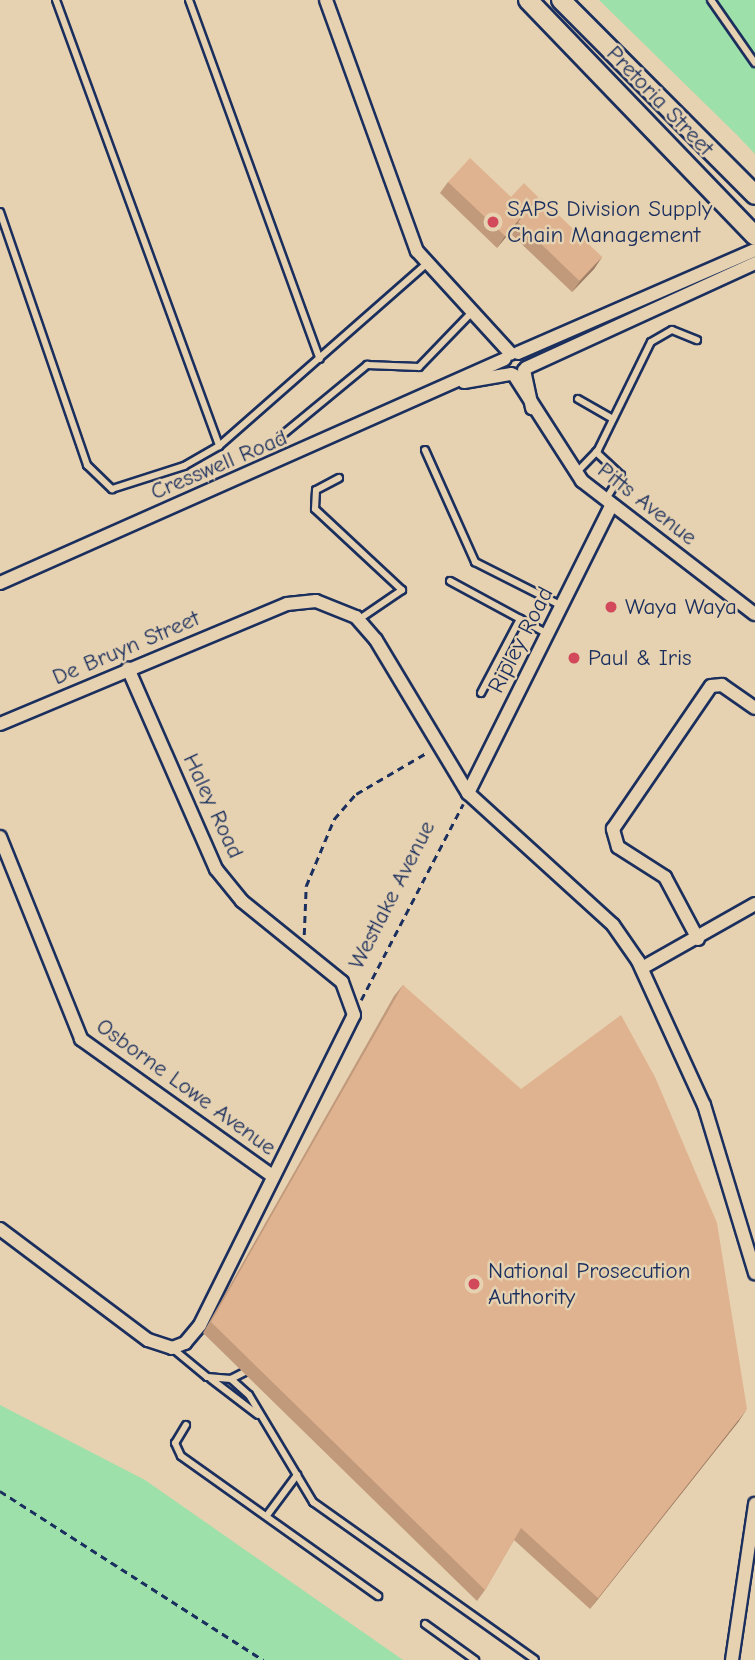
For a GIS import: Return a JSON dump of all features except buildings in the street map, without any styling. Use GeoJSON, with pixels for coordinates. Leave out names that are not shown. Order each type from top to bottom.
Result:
{"type":"FeatureCollection","features":[{"type":"Feature","properties":{"kind":"main road","name":"Pretoria Street"},"geometry":{"type":"LineString","coordinates":[[528,0],[755,236]]}},
{"type":"Feature","properties":{"kind":"main road","name":"Pretoria Street"},"geometry":{"type":"LineString","coordinates":[[561,0],[755,195]]}},
{"type":"Feature","properties":{"kind":"street"},"geometry":{"type":"LineString","coordinates":[[326,0],[425,265],[473,311],[511,355],[519,372]]}},
{"type":"Feature","properties":{"kind":"street","name":"Cresswell Road"},"geometry":{"type":"LineString","coordinates":[[0,583],[453,384],[511,355],[755,250]]}},
{"type":"Feature","properties":{"kind":"street","name":"Cresswell Road"},"geometry":{"type":"LineString","coordinates":[[453,384],[519,372],[755,263]]}},
{"type":"Feature","properties":{"kind":"street"},"geometry":{"type":"LineString","coordinates":[[511,355],[519,372]]}},
{"type":"Feature","properties":{"kind":"street","name":"Pitts Avenue"},"geometry":{"type":"LineString","coordinates":[[519,372],[532,408],[575,474],[608,503],[755,614]]}},
{"type":"Feature","properties":{"kind":"street","name":"Ripley Road"},"geometry":{"type":"LineString","coordinates":[[468,793],[562,606],[608,503]]}},
{"type":"Feature","properties":{"kind":"street","name":"De Bruyn Street"},"geometry":{"type":"LineString","coordinates":[[0,724],[268,611],[316,601],[358,620]]}},
{"type":"Feature","properties":{"kind":"street"},"geometry":{"type":"LineString","coordinates":[[358,620],[468,793],[614,925],[642,968],[704,1105],[755,1273]]}},
{"type":"Feature","properties":{"kind":"street","name":"Haley Road"},"geometry":{"type":"LineString","coordinates":[[128,669],[216,869],[242,901],[342,982],[354,1015]]}},
{"type":"Feature","properties":{"kind":"street"},"geometry":{"type":"LineString","coordinates":[[698,939],[665,877],[618,846],[613,829],[711,685],[722,684],[755,708]]}},
{"type":"Feature","properties":{"kind":"street","name":"Osborne Lowe Avenue"},"geometry":{"type":"LineString","coordinates":[[0,837],[81,1039],[271,1175]]}},
{"type":"Feature","properties":{"kind":"street"},"geometry":{"type":"LineString","coordinates":[[642,968],[698,939],[755,904]]}},
{"type":"Feature","properties":{"kind":"street"},"geometry":{"type":"LineString","coordinates":[[0,1229],[148,1340],[172,1348],[185,1343],[200,1325],[271,1175],[354,1015]]}},
{"type":"Feature","properties":{"kind":"street"},"geometry":{"type":"LineString","coordinates":[[732,1660],[755,1504]]}},
{"type":"Feature","properties":{"kind":"lane"},"geometry":{"type":"LineString","coordinates":[[56,0],[219,446]]}},
{"type":"Feature","properties":{"kind":"lane"},"geometry":{"type":"LineString","coordinates":[[188,0],[320,359]]}},
{"type":"Feature","properties":{"kind":"lane"},"geometry":{"type":"LineString","coordinates":[[711,0],[755,63]]}},
{"type":"Feature","properties":{"kind":"lane"},"geometry":{"type":"LineString","coordinates":[[0,212],[87,465],[101,484],[128,486],[219,446],[425,265]]}},
{"type":"Feature","properties":{"kind":"lane"},"geometry":{"type":"LineString","coordinates":[[281,436],[367,365],[419,367],[473,311]]}},
{"type":"Feature","properties":{"kind":"lane"},"geometry":{"type":"LineString","coordinates":[[575,474],[596,452],[657,335],[672,330],[697,340]]}},
{"type":"Feature","properties":{"kind":"lane"},"geometry":{"type":"LineString","coordinates":[[578,398],[613,419]]}},
{"type":"Feature","properties":{"kind":"lane"},"geometry":{"type":"LineString","coordinates":[[425,450],[474,562],[562,606]]}},
{"type":"Feature","properties":{"kind":"lane"},"geometry":{"type":"LineString","coordinates":[[596,452],[621,475],[608,503]]}},
{"type":"Feature","properties":{"kind":"lane"},"geometry":{"type":"LineString","coordinates":[[339,478],[316,490],[315,509],[402,590],[358,620]]}},
{"type":"Feature","properties":{"kind":"lane"},"geometry":{"type":"LineString","coordinates":[[450,581],[548,634]]}},
{"type":"Feature","properties":{"kind":"lane"},"geometry":{"type":"LineString","coordinates":[[481,693],[520,619]]}},
{"type":"Feature","properties":{"kind":"lane"},"geometry":{"type":"LineString","coordinates":[[172,1348],[262,1419]]}},
{"type":"Feature","properties":{"kind":"lane"},"geometry":{"type":"LineString","coordinates":[[208,1377],[231,1379],[261,1361]]}},
{"type":"Feature","properties":{"kind":"lane"},"geometry":{"type":"LineString","coordinates":[[231,1379],[262,1419],[313,1502],[535,1660]]}},
{"type":"Feature","properties":{"kind":"lane"},"geometry":{"type":"LineString","coordinates":[[186,1425],[175,1443],[181,1456],[268,1514],[378,1596]]}},
{"type":"Feature","properties":{"kind":"lane"},"geometry":{"type":"LineString","coordinates":[[268,1514],[297,1475]]}},
{"type":"Feature","properties":{"kind":"lane"},"geometry":{"type":"LineString","coordinates":[[425,1624],[475,1660]]}},
{"type":"Feature","properties":{"kind":"path"},"geometry":{"type":"LineString","coordinates":[[306,951],[306,886],[334,819],[356,794],[439,745]]}},
{"type":"Feature","properties":{"kind":"path","name":"Westlake Avenue"},"geometry":{"type":"LineString","coordinates":[[354,1015],[468,793]]}},
{"type":"Feature","properties":{"kind":"path"},"geometry":{"type":"LineString","coordinates":[[0,1491],[263,1660]]}},
{"type":"Feature","properties":{"kind":"green space"},"geometry":{"type":"Polygon","coordinates":[[[599,0],[755,0],[755,154],[737,135],[599,0]]]}},
{"type":"Feature","properties":{"kind":"green space"},"geometry":{"type":"Polygon","coordinates":[[[0,1405],[145,1480],[403,1660],[0,1660],[0,1405]]]}},
{"type":"Feature","properties":{"kind":"place","name":"SAPS Division Supply Chain Management"},"geometry":{"type":"Point","coordinates":[493,222]}},
{"type":"Feature","properties":{"kind":"place","name":"Waya Waya"},"geometry":{"type":"Point","coordinates":[611,607]}},
{"type":"Feature","properties":{"kind":"place","name":"Paul & Iris"},"geometry":{"type":"Point","coordinates":[574,658]}},
{"type":"Feature","properties":{"kind":"place","name":"National Prosecution Authority"},"geometry":{"type":"Point","coordinates":[474,1284]}}]}
